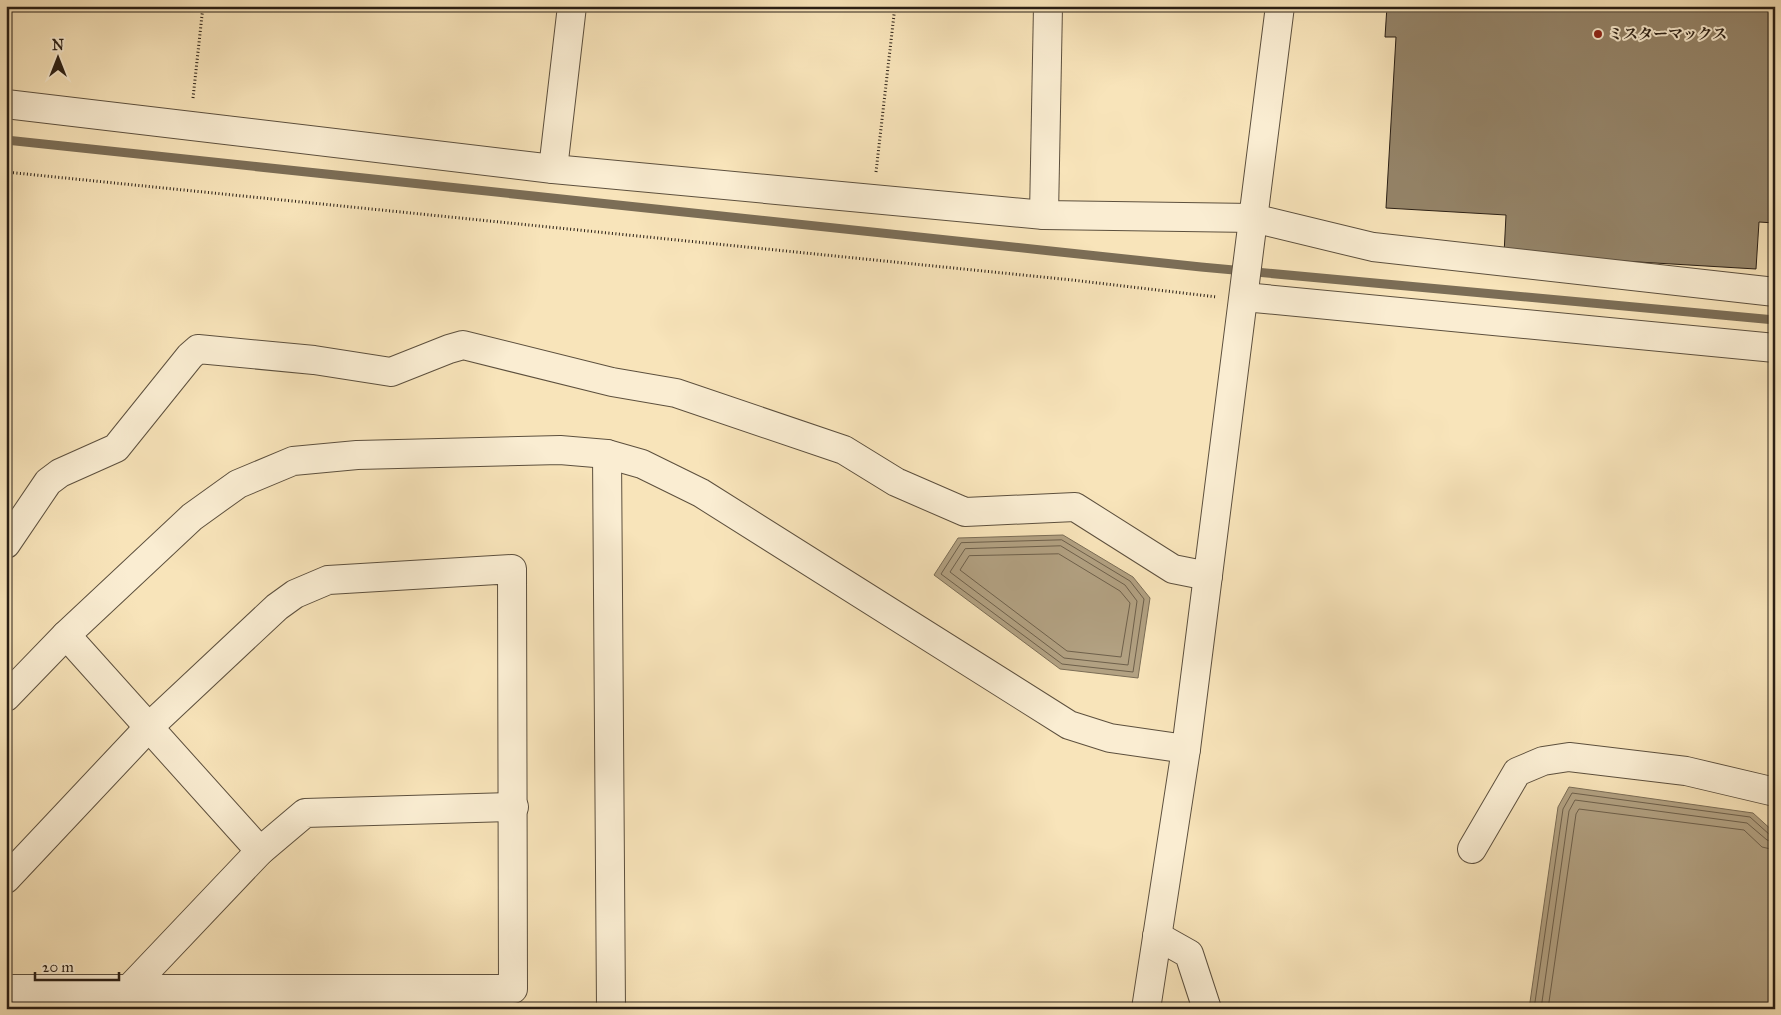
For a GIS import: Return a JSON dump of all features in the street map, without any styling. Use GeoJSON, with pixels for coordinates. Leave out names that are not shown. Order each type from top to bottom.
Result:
{"type":"FeatureCollection","features":[{"type":"Feature","properties":{"kind":"street"},"geometry":{"type":"LineString","coordinates":[[553,169],[572,6]]}},
{"type":"Feature","properties":{"kind":"street"},"geometry":{"type":"LineString","coordinates":[[1044,215],[1048,6]]}},
{"type":"Feature","properties":{"kind":"street"},"geometry":{"type":"LineString","coordinates":[[1146,1009],[1186,749],[1280,6]]}},
{"type":"Feature","properties":{"kind":"street"},"geometry":{"type":"LineString","coordinates":[[6,104],[553,169],[1044,215],[1253,225],[1373,247],[1775,292]]}},
{"type":"Feature","properties":{"kind":"street"},"geometry":{"type":"LineString","coordinates":[[1244,297],[1775,348]]}},
{"type":"Feature","properties":{"kind":"street"},"geometry":{"type":"LineString","coordinates":[[6,544],[48,482],[60,473],[116,448],[190,356],[198,349],[314,360],[391,372],[463,345],[612,382],[676,393],[844,450],[896,482],[965,512],[1075,507],[1173,569],[1208,576]]}},
{"type":"Feature","properties":{"kind":"street"},"geometry":{"type":"LineString","coordinates":[[6,697],[66,634],[192,517],[238,484],[293,461],[357,455],[560,450],[607,454],[642,464],[701,494],[1069,725],[1110,738],[1186,749]]}},
{"type":"Feature","properties":{"kind":"street"},"geometry":{"type":"LineString","coordinates":[[607,454],[611,1009]]}},
{"type":"Feature","properties":{"kind":"street"},"geometry":{"type":"LineString","coordinates":[[6,879],[150,726],[276,607],[295,594],[328,580],[512,569],[513,990],[6,990]]}},
{"type":"Feature","properties":{"kind":"street"},"geometry":{"type":"LineString","coordinates":[[66,634],[260,851]]}},
{"type":"Feature","properties":{"kind":"street"},"geometry":{"type":"LineString","coordinates":[[1472,849],[1517,772],[1543,761],[1569,756],[1686,771],[1774,788]]}},
{"type":"Feature","properties":{"kind":"street"},"geometry":{"type":"LineString","coordinates":[[129,990],[260,851],[305,813],[514,807]]}},
{"type":"Feature","properties":{"kind":"street"},"geometry":{"type":"LineString","coordinates":[[1157,936],[1189,954],[1207,1009]]}},
{"type":"Feature","properties":{"kind":"path"},"geometry":{"type":"LineString","coordinates":[[190,126],[203,6]]}},
{"type":"Feature","properties":{"kind":"path"},"geometry":{"type":"LineString","coordinates":[[872,199],[895,6]]}},
{"type":"Feature","properties":{"kind":"path"},"geometry":{"type":"LineString","coordinates":[[6,172],[1072,280],[1219,297],[1244,297]]}},
{"type":"Feature","properties":{"kind":"water"},"geometry":{"type":"Polygon","coordinates":[[[1063,535],[1133,577],[1150,598],[1138,678],[1060,669],[934,575],[958,538],[1063,535]]]}},
{"type":"Feature","properties":{"kind":"water"},"geometry":{"type":"Polygon","coordinates":[[[1569,787],[1753,813],[1775,833],[1775,1009],[1529,1009],[1558,807],[1569,787]]]}},
{"type":"Feature","properties":{"kind":"building"},"geometry":{"type":"Polygon","coordinates":[[[1387,6],[1770,6],[1770,9],[1775,9],[1775,223],[1759,222],[1756,269],[1504,254],[1506,215],[1386,208],[1396,37],[1385,37],[1387,6]]]}},
{"type":"Feature","properties":{"kind":"waterway"},"geometry":{"type":"LineString","coordinates":[[6,140],[1201,267],[1775,320]]}},
{"type":"Feature","properties":{"kind":"place","name":"ミスターマックス"},"geometry":{"type":"Point","coordinates":[1598,34]}}]}
